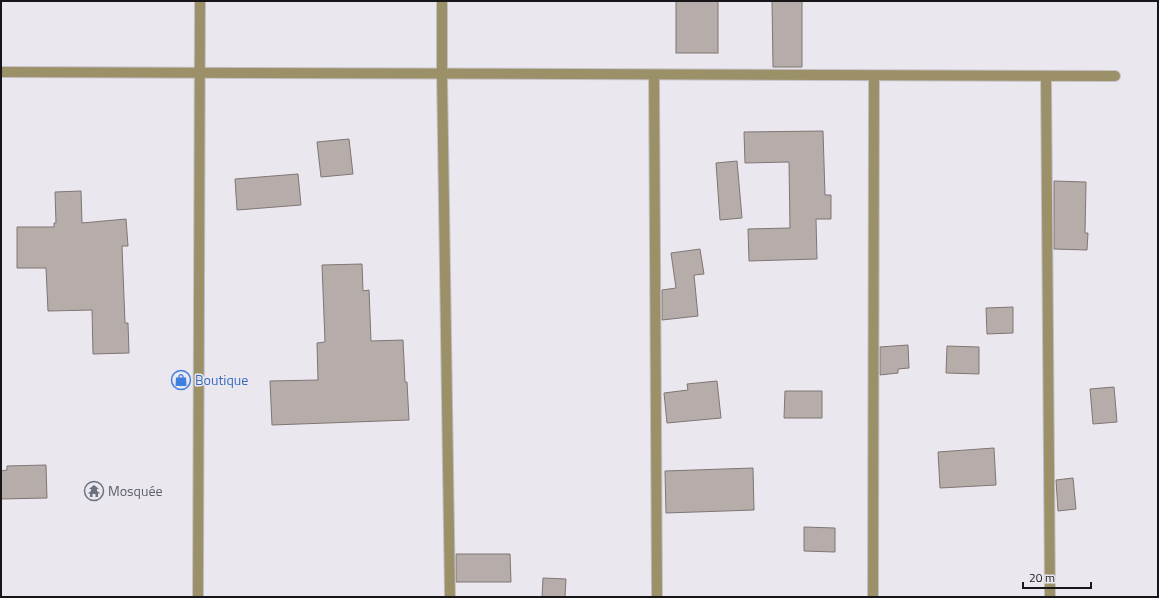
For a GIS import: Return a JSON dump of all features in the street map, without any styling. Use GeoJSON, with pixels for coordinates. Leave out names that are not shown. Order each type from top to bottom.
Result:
{"type":"FeatureCollection","features":[{"type":"Feature","properties":{"kind":"street"},"geometry":{"type":"LineString","coordinates":[[198,597],[200,1]]}},
{"type":"Feature","properties":{"kind":"street"},"geometry":{"type":"LineString","coordinates":[[442,1],[450,597]]}},
{"type":"Feature","properties":{"kind":"street"},"geometry":{"type":"LineString","coordinates":[[1,72],[1115,76]]}},
{"type":"Feature","properties":{"kind":"street"},"geometry":{"type":"LineString","coordinates":[[654,75],[657,597]]}},
{"type":"Feature","properties":{"kind":"street"},"geometry":{"type":"LineString","coordinates":[[873,597],[874,76]]}},
{"type":"Feature","properties":{"kind":"street"},"geometry":{"type":"LineString","coordinates":[[1046,76],[1050,597]]}},
{"type":"Feature","properties":{"kind":"building"},"geometry":{"type":"Polygon","coordinates":[[[676,1],[718,1],[718,53],[676,53],[676,1]]]}},
{"type":"Feature","properties":{"kind":"building"},"geometry":{"type":"Polygon","coordinates":[[[772,1],[802,1],[802,67],[773,67],[772,1]]]}},
{"type":"Feature","properties":{"kind":"building"},"geometry":{"type":"Polygon","coordinates":[[[823,131],[825,195],[831,195],[831,219],[816,219],[817,259],[749,261],[748,229],[790,228],[789,162],[745,163],[744,132],[823,131]]]}},
{"type":"Feature","properties":{"kind":"building"},"geometry":{"type":"Polygon","coordinates":[[[349,139],[353,174],[321,177],[317,142],[349,139]]]}},
{"type":"Feature","properties":{"kind":"building"},"geometry":{"type":"Polygon","coordinates":[[[737,161],[742,218],[720,220],[716,163],[737,161]]]}},
{"type":"Feature","properties":{"kind":"building"},"geometry":{"type":"Polygon","coordinates":[[[298,174],[301,205],[237,210],[235,179],[298,174]]]}},
{"type":"Feature","properties":{"kind":"building"},"geometry":{"type":"Polygon","coordinates":[[[1054,181],[1086,182],[1085,233],[1088,233],[1087,250],[1054,249],[1054,181]]]}},
{"type":"Feature","properties":{"kind":"building"},"geometry":{"type":"Polygon","coordinates":[[[81,191],[82,223],[126,219],[128,246],[122,246],[125,323],[128,323],[129,353],[93,354],[92,310],[48,311],[46,268],[17,268],[17,227],[54,227],[54,223],[56,223],[55,192],[81,191]]]}},
{"type":"Feature","properties":{"kind":"building"},"geometry":{"type":"Polygon","coordinates":[[[700,249],[704,274],[694,275],[698,316],[662,320],[662,290],[676,288],[671,253],[700,249]]]}},
{"type":"Feature","properties":{"kind":"building"},"geometry":{"type":"Polygon","coordinates":[[[362,264],[363,291],[369,290],[371,341],[403,340],[409,420],[272,425],[270,381],[318,380],[317,343],[325,342],[322,265],[362,264]]]}},
{"type":"Feature","properties":{"kind":"building"},"geometry":{"type":"Polygon","coordinates":[[[1013,307],[1013,333],[987,334],[986,308],[1013,307]]]}},
{"type":"Feature","properties":{"kind":"building"},"geometry":{"type":"Polygon","coordinates":[[[908,345],[909,368],[898,369],[898,373],[880,375],[880,347],[908,345]]]}},
{"type":"Feature","properties":{"kind":"building"},"geometry":{"type":"Polygon","coordinates":[[[947,346],[979,347],[979,374],[946,373],[947,346]]]}},
{"type":"Feature","properties":{"kind":"building"},"geometry":{"type":"Polygon","coordinates":[[[717,381],[721,418],[667,423],[664,393],[688,390],[687,384],[717,381]]]}},
{"type":"Feature","properties":{"kind":"building"},"geometry":{"type":"Polygon","coordinates":[[[1114,387],[1117,422],[1093,424],[1090,389],[1114,387]]]}},
{"type":"Feature","properties":{"kind":"building"},"geometry":{"type":"Polygon","coordinates":[[[785,391],[822,391],[822,418],[784,418],[785,391]]]}},
{"type":"Feature","properties":{"kind":"building"},"geometry":{"type":"Polygon","coordinates":[[[994,448],[996,485],[940,488],[938,452],[994,448]]]}},
{"type":"Feature","properties":{"kind":"building"},"geometry":{"type":"Polygon","coordinates":[[[46,465],[47,498],[1,499],[1,471],[7,470],[7,466],[46,465]]]}},
{"type":"Feature","properties":{"kind":"building"},"geometry":{"type":"Polygon","coordinates":[[[753,468],[754,510],[666,513],[665,471],[753,468]]]}},
{"type":"Feature","properties":{"kind":"building"},"geometry":{"type":"Polygon","coordinates":[[[1073,478],[1076,509],[1058,511],[1056,480],[1073,478]]]}},
{"type":"Feature","properties":{"kind":"building"},"geometry":{"type":"Polygon","coordinates":[[[804,527],[835,528],[835,552],[804,551],[804,527]]]}},
{"type":"Feature","properties":{"kind":"building"},"geometry":{"type":"Polygon","coordinates":[[[456,554],[510,554],[511,582],[456,582],[456,554]]]}},
{"type":"Feature","properties":{"kind":"building"},"geometry":{"type":"Polygon","coordinates":[[[543,578],[566,579],[565,597],[542,597],[543,578]]]}},
{"type":"Feature","properties":{"kind":"place","name":"Boutique"},"geometry":{"type":"Point","coordinates":[181,380]}},
{"type":"Feature","properties":{"kind":"place","name":"Mosquée"},"geometry":{"type":"Point","coordinates":[94,491]}}]}
